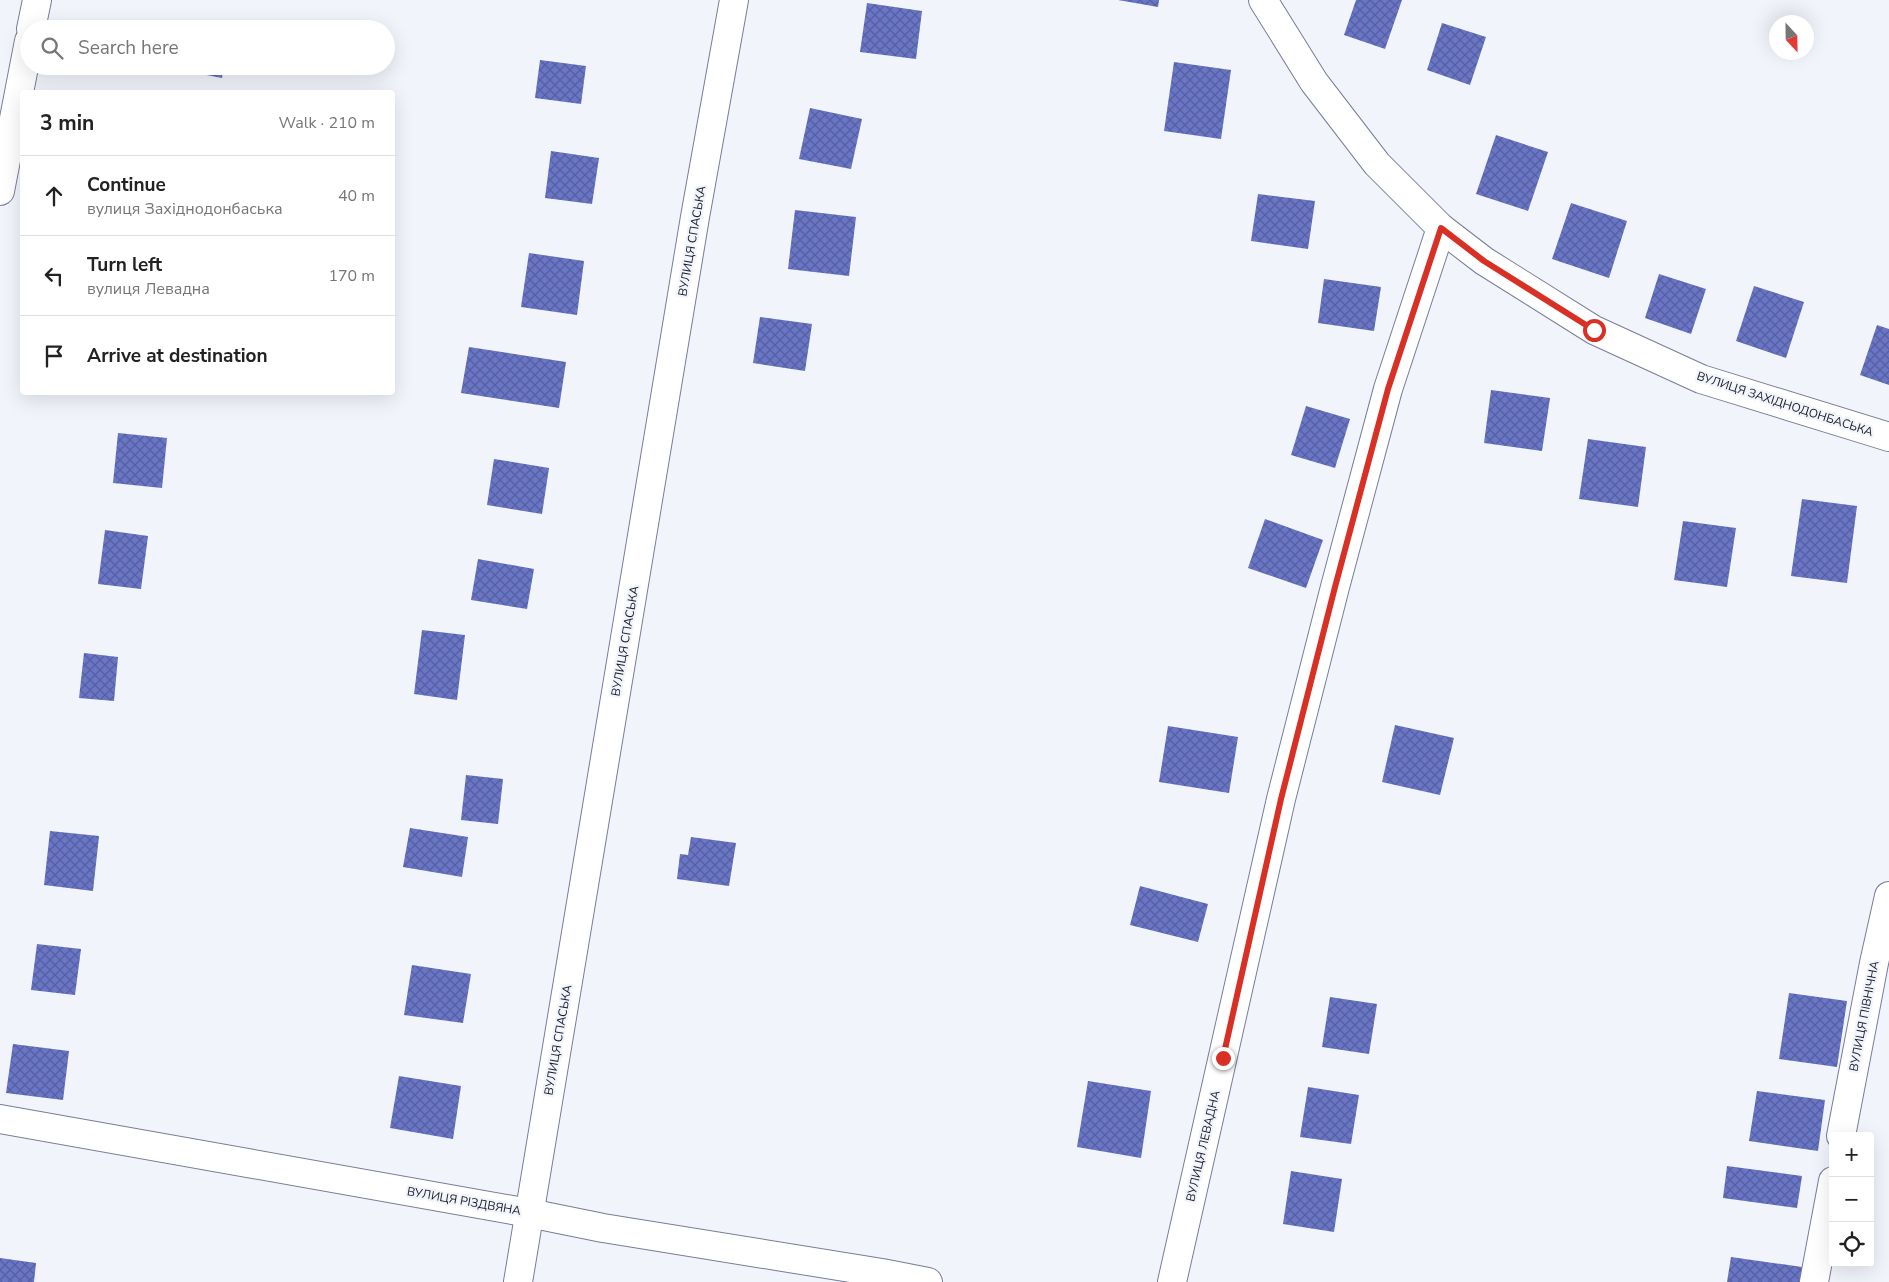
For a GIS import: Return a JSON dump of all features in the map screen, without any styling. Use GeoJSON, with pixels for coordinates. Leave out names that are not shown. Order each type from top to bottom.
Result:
{"type":"FeatureCollection","features":[{"type":"Feature","properties":{"kind":"street"},"geometry":{"type":"LineString","coordinates":[[33,20],[36,0]]}},
{"type":"Feature","properties":{"kind":"street","name":"ВУЛИЦЯ СПАСЬКА"},"geometry":{"type":"LineString","coordinates":[[518,1282],[734,0]]}},
{"type":"Feature","properties":{"kind":"street","name":"ВУЛИЦЯ ЗАХІДНОДОНБАСЬКА"},"geometry":{"type":"LineString","coordinates":[[1263,0],[1314,82],[1377,164],[1441,228],[1484,261],[1594,330],[1701,379],[1889,437]]}},
{"type":"Feature","properties":{"kind":"street"},"geometry":{"type":"LineString","coordinates":[[0,191],[22,75]]}},
{"type":"Feature","properties":{"kind":"street","name":"ВУЛИЦЯ ЛЕВАДНА"},"geometry":{"type":"LineString","coordinates":[[1172,1282],[1286,780],[1388,389],[1441,228]]}},
{"type":"Feature","properties":{"kind":"street","name":"ВУЛИЦЯ ПІВНІЧНА"},"geometry":{"type":"LineString","coordinates":[[1842,1132],[1874,963],[1889,896]]}},
{"type":"Feature","properties":{"kind":"street","name":"ВУЛИЦЯ РІЗДВЯНА"},"geometry":{"type":"LineString","coordinates":[[0,1119],[529,1213],[603,1228],[928,1282]]}},
{"type":"Feature","properties":{"kind":"street"},"geometry":{"type":"LineString","coordinates":[[1814,1282],[1829,1202]]}},
{"type":"Feature","properties":{"kind":"building"},"geometry":{"type":"Polygon","coordinates":[[[1118,0],[1159,0],[1158,7],[1118,0]]]}},
{"type":"Feature","properties":{"kind":"building"},"geometry":{"type":"Polygon","coordinates":[[[1356,0],[1402,0],[1385,49],[1344,35],[1356,0]]]}},
{"type":"Feature","properties":{"kind":"building"},"geometry":{"type":"Polygon","coordinates":[[[867,3],[922,11],[916,59],[860,52],[867,3]]]}},
{"type":"Feature","properties":{"kind":"building"},"geometry":{"type":"Polygon","coordinates":[[[1442,23],[1486,37],[1470,85],[1427,70],[1442,23]]]}},
{"type":"Feature","properties":{"kind":"building"},"geometry":{"type":"Polygon","coordinates":[[[540,60],[586,66],[581,104],[535,98],[540,60]]]}},
{"type":"Feature","properties":{"kind":"building"},"geometry":{"type":"Polygon","coordinates":[[[1174,62],[1231,70],[1221,139],[1164,131],[1174,62]]]}},
{"type":"Feature","properties":{"kind":"building"},"geometry":{"type":"Polygon","coordinates":[[[206,75],[222,75],[222,78],[206,75]]]}},
{"type":"Feature","properties":{"kind":"building"},"geometry":{"type":"Polygon","coordinates":[[[810,108],[862,119],[851,169],[799,159],[810,108]]]}},
{"type":"Feature","properties":{"kind":"building"},"geometry":{"type":"Polygon","coordinates":[[[1496,135],[1548,152],[1528,211],[1476,194],[1496,135]]]}},
{"type":"Feature","properties":{"kind":"building"},"geometry":{"type":"Polygon","coordinates":[[[551,151],[599,158],[592,204],[545,198],[551,151]]]}},
{"type":"Feature","properties":{"kind":"building"},"geometry":{"type":"Polygon","coordinates":[[[1258,194],[1315,201],[1308,249],[1251,241],[1258,194]]]}},
{"type":"Feature","properties":{"kind":"building"},"geometry":{"type":"Polygon","coordinates":[[[1571,203],[1627,221],[1609,278],[1552,259],[1571,203]]]}},
{"type":"Feature","properties":{"kind":"building"},"geometry":{"type":"Polygon","coordinates":[[[795,210],[856,217],[849,276],[788,269],[795,210]]]}},
{"type":"Feature","properties":{"kind":"building"},"geometry":{"type":"Polygon","coordinates":[[[529,253],[584,261],[577,315],[521,307],[529,253]]]}},
{"type":"Feature","properties":{"kind":"building"},"geometry":{"type":"Polygon","coordinates":[[[1659,274],[1706,289],[1691,334],[1645,318],[1659,274]]]}},
{"type":"Feature","properties":{"kind":"building"},"geometry":{"type":"Polygon","coordinates":[[[1324,279],[1381,287],[1374,331],[1318,323],[1324,279]]]}},
{"type":"Feature","properties":{"kind":"building"},"geometry":{"type":"Polygon","coordinates":[[[1754,286],[1804,302],[1786,358],[1736,341],[1754,286]]]}},
{"type":"Feature","properties":{"kind":"building"},"geometry":{"type":"Polygon","coordinates":[[[760,317],[812,324],[805,371],[753,363],[760,317]]]}},
{"type":"Feature","properties":{"kind":"building"},"geometry":{"type":"Polygon","coordinates":[[[1877,325],[1889,329],[1889,385],[1860,375],[1877,325]]]}},
{"type":"Feature","properties":{"kind":"building"},"geometry":{"type":"Polygon","coordinates":[[[469,347],[566,362],[559,408],[461,393],[469,347]]]}},
{"type":"Feature","properties":{"kind":"building"},"geometry":{"type":"Polygon","coordinates":[[[1491,390],[1550,398],[1542,451],[1484,443],[1491,390]]]}},
{"type":"Feature","properties":{"kind":"building"},"geometry":{"type":"Polygon","coordinates":[[[1306,406],[1350,419],[1335,468],[1291,455],[1306,406]]]}},
{"type":"Feature","properties":{"kind":"building"},"geometry":{"type":"Polygon","coordinates":[[[118,433],[167,438],[162,488],[113,483],[118,433]]]}},
{"type":"Feature","properties":{"kind":"building"},"geometry":{"type":"Polygon","coordinates":[[[1588,439],[1646,447],[1638,507],[1579,499],[1588,439]]]}},
{"type":"Feature","properties":{"kind":"building"},"geometry":{"type":"Polygon","coordinates":[[[494,459],[549,468],[542,514],[487,505],[494,459]]]}},
{"type":"Feature","properties":{"kind":"building"},"geometry":{"type":"Polygon","coordinates":[[[1802,499],[1857,506],[1847,583],[1791,576],[1802,499]]]}},
{"type":"Feature","properties":{"kind":"building"},"geometry":{"type":"Polygon","coordinates":[[[1265,519],[1323,540],[1306,588],[1248,568],[1265,519]]]}},
{"type":"Feature","properties":{"kind":"building"},"geometry":{"type":"Polygon","coordinates":[[[1683,521],[1736,528],[1727,587],[1674,580],[1683,521]]]}},
{"type":"Feature","properties":{"kind":"building"},"geometry":{"type":"Polygon","coordinates":[[[105,530],[148,536],[141,589],[98,584],[105,530]]]}},
{"type":"Feature","properties":{"kind":"building"},"geometry":{"type":"Polygon","coordinates":[[[478,559],[534,569],[527,609],[471,600],[478,559]]]}},
{"type":"Feature","properties":{"kind":"building"},"geometry":{"type":"Polygon","coordinates":[[[422,630],[465,635],[457,700],[414,694],[422,630]]]}},
{"type":"Feature","properties":{"kind":"building"},"geometry":{"type":"Polygon","coordinates":[[[84,653],[118,657],[114,701],[79,698],[84,653]]]}},
{"type":"Feature","properties":{"kind":"building"},"geometry":{"type":"Polygon","coordinates":[[[1395,725],[1454,738],[1440,795],[1382,782],[1395,725]]]}},
{"type":"Feature","properties":{"kind":"building"},"geometry":{"type":"Polygon","coordinates":[[[1168,726],[1238,737],[1229,793],[1159,782],[1168,726]]]}},
{"type":"Feature","properties":{"kind":"building"},"geometry":{"type":"Polygon","coordinates":[[[466,775],[503,779],[498,824],[461,820],[466,775]]]}},
{"type":"Feature","properties":{"kind":"building"},"geometry":{"type":"Polygon","coordinates":[[[410,828],[468,837],[462,877],[403,867],[410,828]]]}},
{"type":"Feature","properties":{"kind":"building"},"geometry":{"type":"Polygon","coordinates":[[[50,831],[99,836],[93,891],[44,885],[50,831]]]}},
{"type":"Feature","properties":{"kind":"building"},"geometry":{"type":"Polygon","coordinates":[[[691,837],[736,843],[729,886],[677,879],[680,854],[688,855],[691,837]]]}},
{"type":"Feature","properties":{"kind":"building"},"geometry":{"type":"Polygon","coordinates":[[[1140,886],[1208,904],[1198,942],[1130,925],[1140,886]]]}},
{"type":"Feature","properties":{"kind":"building"},"geometry":{"type":"Polygon","coordinates":[[[37,944],[81,949],[75,995],[31,990],[37,944]]]}},
{"type":"Feature","properties":{"kind":"building"},"geometry":{"type":"Polygon","coordinates":[[[412,965],[471,974],[463,1023],[404,1015],[412,965]]]}},
{"type":"Feature","properties":{"kind":"building"},"geometry":{"type":"Polygon","coordinates":[[[1789,993],[1847,1001],[1837,1067],[1779,1059],[1789,993]]]}},
{"type":"Feature","properties":{"kind":"building"},"geometry":{"type":"Polygon","coordinates":[[[1330,997],[1377,1004],[1369,1054],[1322,1047],[1330,997]]]}},
{"type":"Feature","properties":{"kind":"building"},"geometry":{"type":"Polygon","coordinates":[[[13,1044],[69,1051],[63,1100],[6,1093],[13,1044]]]}},
{"type":"Feature","properties":{"kind":"building"},"geometry":{"type":"Polygon","coordinates":[[[399,1076],[461,1086],[453,1139],[390,1128],[399,1076]]]}},
{"type":"Feature","properties":{"kind":"building"},"geometry":{"type":"Polygon","coordinates":[[[1088,1081],[1151,1091],[1141,1158],[1077,1147],[1088,1081]]]}},
{"type":"Feature","properties":{"kind":"building"},"geometry":{"type":"Polygon","coordinates":[[[1308,1087],[1359,1095],[1351,1144],[1300,1137],[1308,1087]]]}},
{"type":"Feature","properties":{"kind":"building"},"geometry":{"type":"Polygon","coordinates":[[[1757,1091],[1825,1100],[1818,1151],[1749,1141],[1757,1091]]]}},
{"type":"Feature","properties":{"kind":"building"},"geometry":{"type":"Polygon","coordinates":[[[1727,1166],[1802,1176],[1797,1208],[1723,1198],[1727,1166]]]}},
{"type":"Feature","properties":{"kind":"building"},"geometry":{"type":"Polygon","coordinates":[[[1291,1171],[1342,1179],[1334,1232],[1283,1224],[1291,1171]]]}},
{"type":"Feature","properties":{"kind":"building"},"geometry":{"type":"Polygon","coordinates":[[[1731,1257],[1802,1267],[1800,1282],[1727,1282],[1731,1257]]]}},
{"type":"Feature","properties":{"kind":"building"},"geometry":{"type":"Polygon","coordinates":[[[0,1258],[36,1263],[34,1282],[0,1282],[0,1258]]]}},
{"type":"Feature","properties":{"kind":"route"},"geometry":{"type":"LineString","coordinates":[[1223,1058],[1281,799],[1335,587],[1388,389],[1441,228],[1484,261],[1594,330]]}}]}
